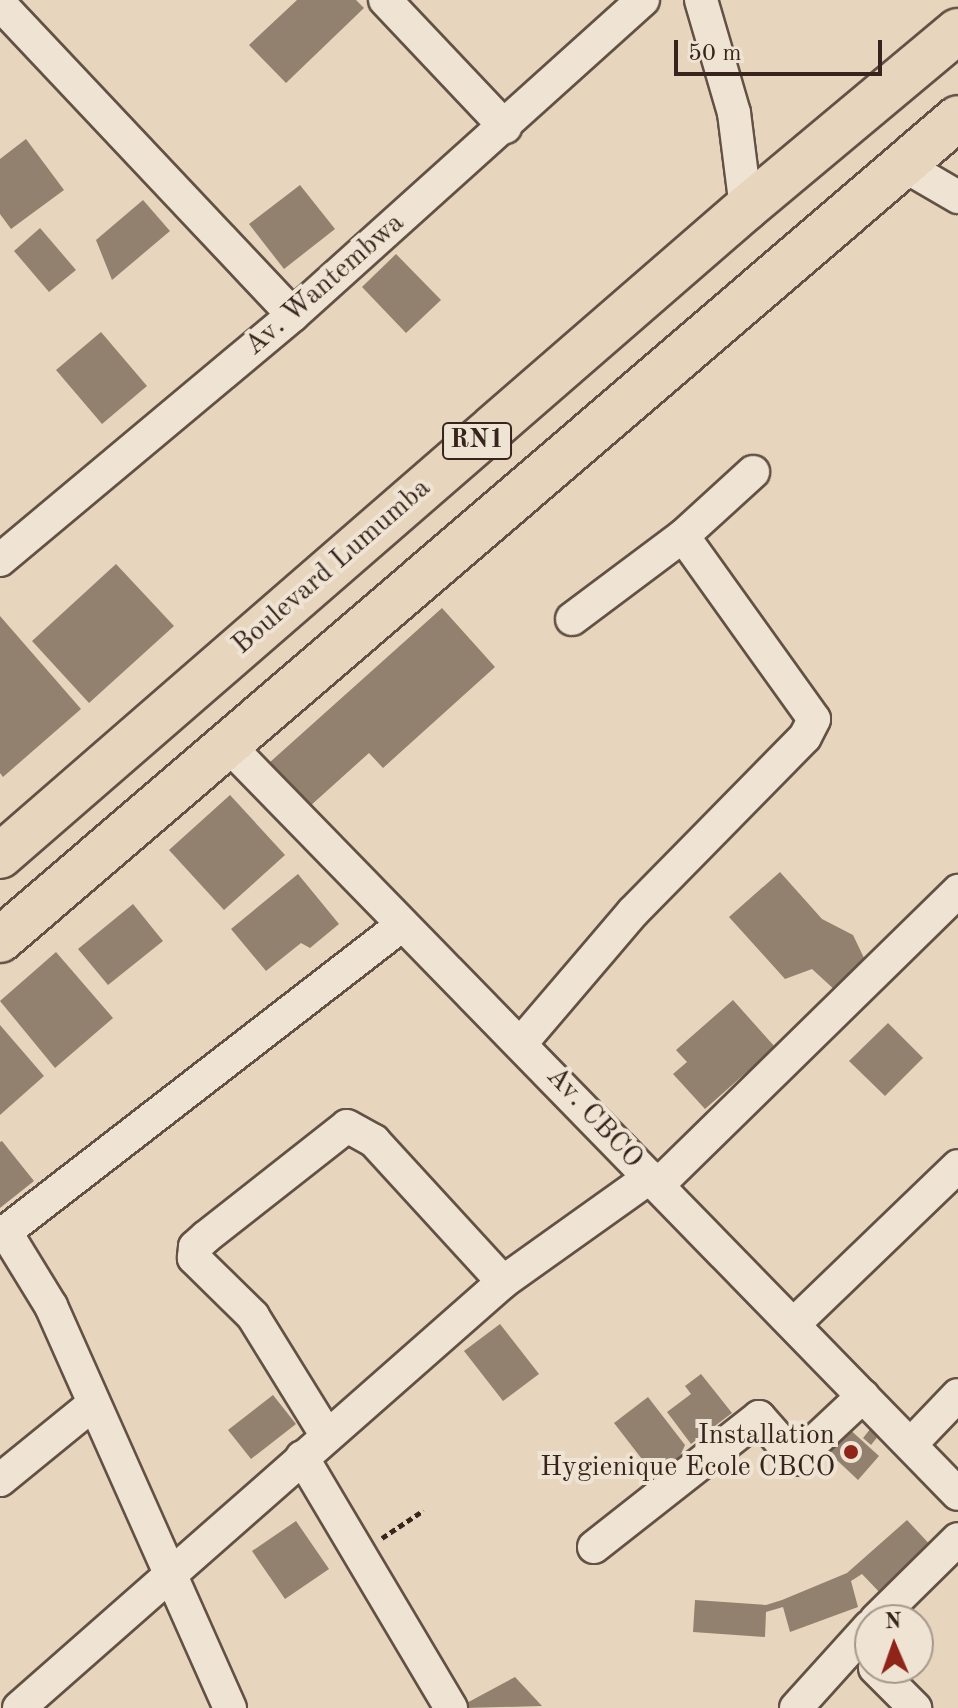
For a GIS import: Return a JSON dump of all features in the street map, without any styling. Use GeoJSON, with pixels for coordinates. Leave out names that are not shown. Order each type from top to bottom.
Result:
{"type":"FeatureCollection","features":[{"type":"Feature","properties":{"kind":"highway","name":"Boulevard Lumumba"},"geometry":{"type":"LineString","coordinates":[[0,856],[746,208],[958,31]]}},
{"type":"Feature","properties":{"kind":"highway","name":"RN1"},"geometry":{"type":"LineString","coordinates":[[0,940],[958,118]]}},
{"type":"Feature","properties":{"kind":"street"},"geometry":{"type":"LineString","coordinates":[[385,0],[505,127]]}},
{"type":"Feature","properties":{"kind":"street","name":"Av. Wantembwa"},"geometry":{"type":"LineString","coordinates":[[0,560],[293,315],[643,0]]}},
{"type":"Feature","properties":{"kind":"street"},"geometry":{"type":"LineString","coordinates":[[701,0],[734,113],[746,208]]}},
{"type":"Feature","properties":{"kind":"street"},"geometry":{"type":"LineString","coordinates":[[0,4],[293,315]]}},
{"type":"Feature","properties":{"kind":"street"},"geometry":{"type":"LineString","coordinates":[[903,165],[958,197]]}},
{"type":"Feature","properties":{"kind":"street"},"geometry":{"type":"LineString","coordinates":[[572,619],[683,536],[753,472]]}},
{"type":"Feature","properties":{"kind":"street"},"geometry":{"type":"LineString","coordinates":[[522,1042],[633,912],[805,737],[814,719],[683,536]]}},
{"type":"Feature","properties":{"kind":"street","name":"Av. CBCO"},"geometry":{"type":"LineString","coordinates":[[227,744],[402,925],[522,1042],[958,1494]]}},
{"type":"Feature","properties":{"kind":"street"},"geometry":{"type":"LineString","coordinates":[[19,1708],[167,1574],[503,1282],[654,1180],[958,891]]}},
{"type":"Feature","properties":{"kind":"street"},"geometry":{"type":"LineString","coordinates":[[230,1708],[167,1574],[42,1288],[2,1234],[402,925]]}},
{"type":"Feature","properties":{"kind":"street"},"geometry":{"type":"LineString","coordinates":[[327,1436],[253,1316],[194,1258],[195,1247],[206,1237],[347,1126],[374,1141],[503,1282]]}},
{"type":"Feature","properties":{"kind":"street"},"geometry":{"type":"LineString","coordinates":[[795,1323],[958,1166]]}},
{"type":"Feature","properties":{"kind":"street"},"geometry":{"type":"LineString","coordinates":[[912,1443],[958,1395]]}},
{"type":"Feature","properties":{"kind":"street"},"geometry":{"type":"LineString","coordinates":[[594,1547],[759,1417],[796,1459],[863,1396]]}},
{"type":"Feature","properties":{"kind":"street"},"geometry":{"type":"LineString","coordinates":[[0,1480],[92,1405]]}},
{"type":"Feature","properties":{"kind":"street"},"geometry":{"type":"LineString","coordinates":[[302,1457],[451,1708]]}},
{"type":"Feature","properties":{"kind":"street"},"geometry":{"type":"LineString","coordinates":[[892,1604],[958,1539]]}},
{"type":"Feature","properties":{"kind":"street"},"geometry":{"type":"LineString","coordinates":[[796,1708],[854,1653]]}},
{"type":"Feature","properties":{"kind":"street"},"geometry":{"type":"LineString","coordinates":[[891,1684],[915,1708]]}},
{"type":"Feature","properties":{"kind":"path"},"geometry":{"type":"LineString","coordinates":[[361,1552],[424,1510]]}},
{"type":"Feature","properties":{"kind":"building"},"geometry":{"type":"Polygon","coordinates":[[[297,0],[356,0],[364,8],[286,83],[249,45],[297,0]]]}},
{"type":"Feature","properties":{"kind":"building"},"geometry":{"type":"Polygon","coordinates":[[[26,139],[64,190],[11,229],[0,214],[0,159],[26,139]]]}},
{"type":"Feature","properties":{"kind":"building"},"geometry":{"type":"Polygon","coordinates":[[[300,185],[335,229],[284,269],[249,224],[300,185]]]}},
{"type":"Feature","properties":{"kind":"building"},"geometry":{"type":"Polygon","coordinates":[[[143,200],[170,231],[112,280],[96,240],[143,200]]]}},
{"type":"Feature","properties":{"kind":"building"},"geometry":{"type":"Polygon","coordinates":[[[40,228],[76,270],[49,292],[14,251],[40,228]]]}},
{"type":"Feature","properties":{"kind":"building"},"geometry":{"type":"Polygon","coordinates":[[[396,254],[441,300],[406,333],[362,287],[396,254]]]}},
{"type":"Feature","properties":{"kind":"building"},"geometry":{"type":"Polygon","coordinates":[[[101,332],[147,386],[102,424],[56,370],[101,332]]]}},
{"type":"Feature","properties":{"kind":"building"},"geometry":{"type":"Polygon","coordinates":[[[116,564],[174,626],[89,703],[32,641],[116,564]]]}},
{"type":"Feature","properties":{"kind":"building"},"geometry":{"type":"Polygon","coordinates":[[[442,608],[495,667],[383,768],[369,753],[309,807],[269,763],[442,608]]]}},
{"type":"Feature","properties":{"kind":"building"},"geometry":{"type":"Polygon","coordinates":[[[0,616],[81,709],[3,777],[0,773],[0,616]]]}},
{"type":"Feature","properties":{"kind":"building"},"geometry":{"type":"Polygon","coordinates":[[[230,795],[285,855],[224,910],[169,850],[230,795]]]}},
{"type":"Feature","properties":{"kind":"building"},"geometry":{"type":"Polygon","coordinates":[[[780,872],[822,919],[853,935],[865,960],[836,991],[812,969],[785,979],[729,917],[780,872]]]}},
{"type":"Feature","properties":{"kind":"building"},"geometry":{"type":"Polygon","coordinates":[[[298,874],[339,924],[310,948],[301,943],[266,971],[231,929],[298,874]]]}},
{"type":"Feature","properties":{"kind":"building"},"geometry":{"type":"Polygon","coordinates":[[[133,904],[163,941],[108,985],[78,949],[133,904]]]}},
{"type":"Feature","properties":{"kind":"building"},"geometry":{"type":"Polygon","coordinates":[[[56,952],[113,1018],[55,1068],[0,1001],[56,952]]]}},
{"type":"Feature","properties":{"kind":"building"},"geometry":{"type":"Polygon","coordinates":[[[733,1000],[775,1047],[705,1109],[673,1074],[687,1062],[676,1050],[733,1000]]]}},
{"type":"Feature","properties":{"kind":"building"},"geometry":{"type":"Polygon","coordinates":[[[888,1023],[923,1058],[885,1096],[849,1061],[888,1023]]]}},
{"type":"Feature","properties":{"kind":"building"},"geometry":{"type":"Polygon","coordinates":[[[0,1025],[44,1076],[0,1115],[0,1025]]]}},
{"type":"Feature","properties":{"kind":"building"},"geometry":{"type":"Polygon","coordinates":[[[0,1142],[34,1181],[0,1208],[0,1142]]]}},
{"type":"Feature","properties":{"kind":"building"},"geometry":{"type":"Polygon","coordinates":[[[500,1324],[539,1374],[503,1401],[464,1351],[500,1324]]]}},
{"type":"Feature","properties":{"kind":"building"},"geometry":{"type":"Polygon","coordinates":[[[701,1374],[732,1413],[691,1444],[667,1412],[691,1394],[685,1386],[701,1374]]]}},
{"type":"Feature","properties":{"kind":"building"},"geometry":{"type":"Polygon","coordinates":[[[273,1395],[296,1424],[251,1459],[228,1430],[273,1395]]]}},
{"type":"Feature","properties":{"kind":"building"},"geometry":{"type":"Polygon","coordinates":[[[648,1397],[685,1445],[677,1463],[652,1472],[614,1423],[648,1397]]]}},
{"type":"Feature","properties":{"kind":"building","name":"Installation Hygienique Ecole CBCO"},"geometry":{"type":"Polygon","coordinates":[[[846,1426],[879,1456],[858,1480],[824,1448],[846,1426]]]}},
{"type":"Feature","properties":{"kind":"building"},"geometry":{"type":"Polygon","coordinates":[[[871,1428],[879,1435],[871,1445],[863,1438],[871,1428]]]}},
{"type":"Feature","properties":{"kind":"building"},"geometry":{"type":"Polygon","coordinates":[[[907,1520],[935,1550],[884,1597],[862,1574],[851,1581],[857,1604],[854,1604],[854,1608],[790,1632],[783,1607],[766,1612],[765,1637],[693,1632],[695,1600],[766,1605],[847,1573],[907,1520]]]}},
{"type":"Feature","properties":{"kind":"building"},"geometry":{"type":"Polygon","coordinates":[[[296,1521],[329,1569],[285,1599],[252,1551],[296,1521]]]}},
{"type":"Feature","properties":{"kind":"building"},"geometry":{"type":"Polygon","coordinates":[[[515,1677],[542,1706],[465,1708],[463,1705],[515,1677]]]}},
{"type":"Feature","properties":{"kind":"place","name":"Installation Hygienique Ecole CBCO"},"geometry":{"type":"Point","coordinates":[851,1452]}}]}
